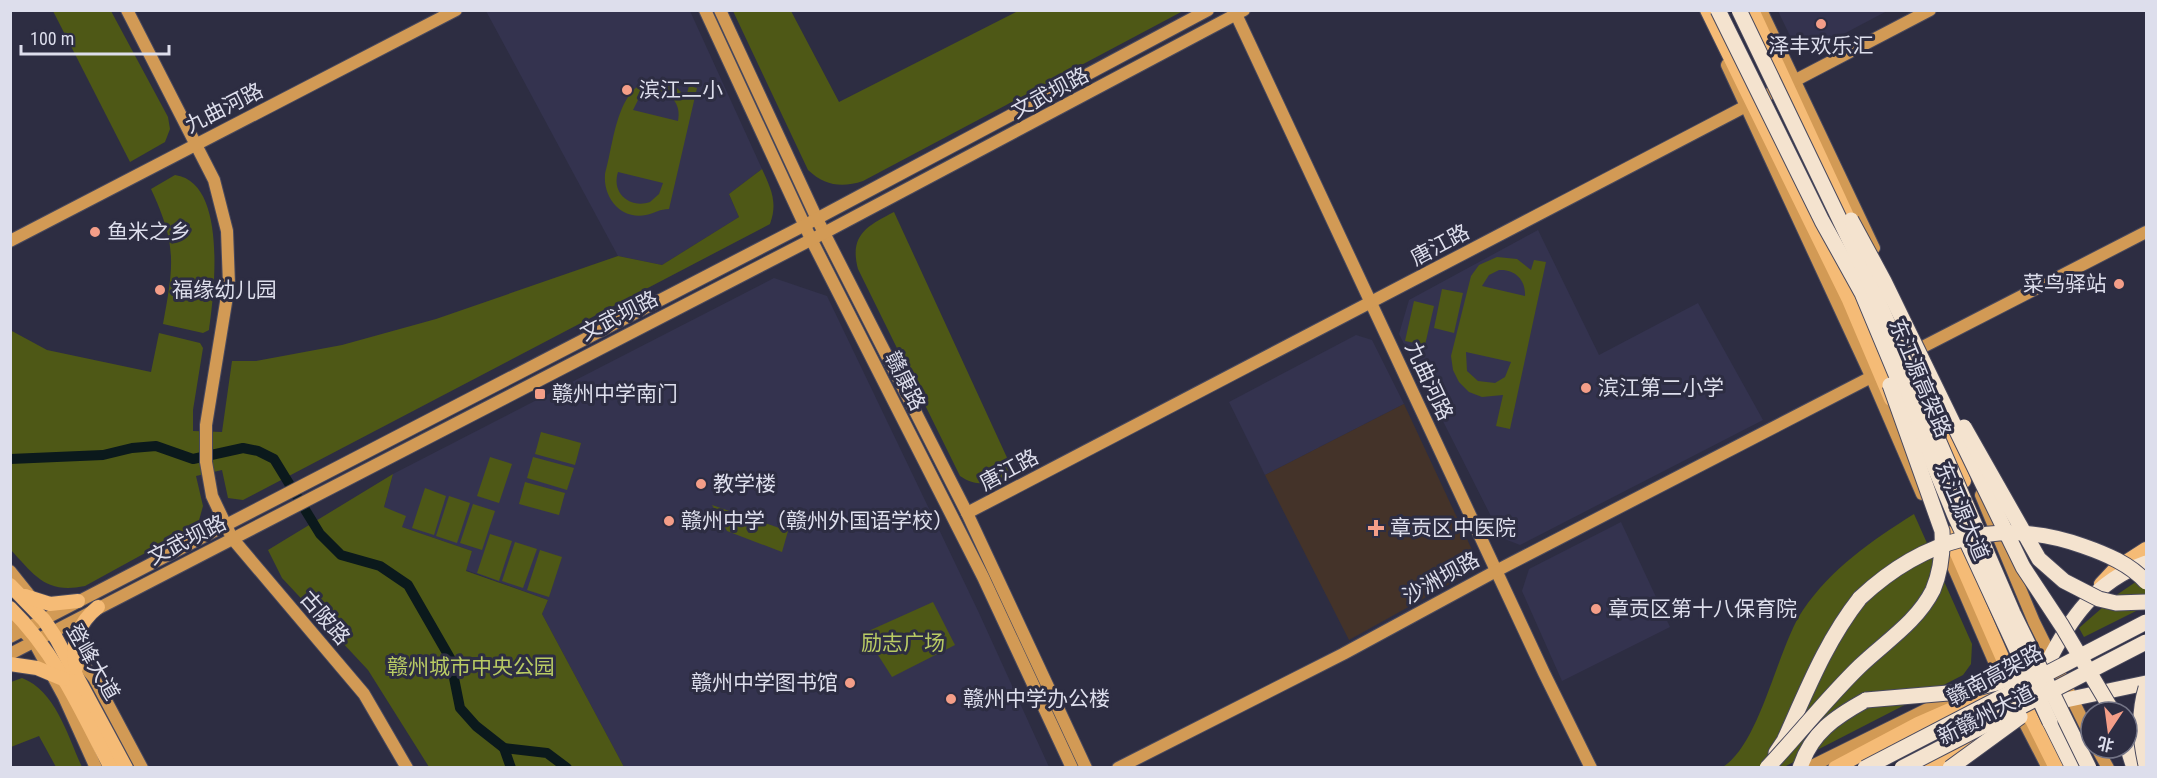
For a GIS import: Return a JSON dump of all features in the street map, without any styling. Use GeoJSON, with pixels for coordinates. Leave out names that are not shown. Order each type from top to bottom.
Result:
{"type":"FeatureCollection","features":[{"type":"Feature","properties":{"kind":"highway","name":"东江源高架路"},"geometry":{"type":"LineString","coordinates":[[1719,10],[1822,221],[1862,293],[1954,516],[2073,768]]}},
{"type":"Feature","properties":{"kind":"highway","name":"东江源高架路"},"geometry":{"type":"LineString","coordinates":[[1739,10],[1873,288],[2013,613],[2091,768]]}},
{"type":"Feature","properties":{"kind":"highway"},"geometry":{"type":"LineString","coordinates":[[1759,51],[1884,281],[2023,567],[2062,626],[2106,700]]}},
{"type":"Feature","properties":{"kind":"highway"},"geometry":{"type":"LineString","coordinates":[[1766,768],[1832,694],[1910,621],[1933,590],[1943,551],[1942,531],[1891,386],[1822,221]]}},
{"type":"Feature","properties":{"kind":"highway"},"geometry":{"type":"LineString","coordinates":[[1917,351],[1985,460],[2039,559],[2064,581],[2098,599],[2116,603],[2146,602]]}},
{"type":"Feature","properties":{"kind":"highway"},"geometry":{"type":"LineString","coordinates":[[1766,768],[1784,741],[1838,626],[1866,592],[1912,557],[1959,539],[2007,532],[2026,533],[2058,537],[2097,551],[2119,562],[2146,582]]}},
{"type":"Feature","properties":{"kind":"highway"},"geometry":{"type":"LineString","coordinates":[[2085,602],[2116,580],[2144,554]]}},
{"type":"Feature","properties":{"kind":"highway"},"geometry":{"type":"LineString","coordinates":[[1800,768],[1811,741],[1826,724],[1866,700],[1960,692],[1996,683],[2146,620]]}},
{"type":"Feature","properties":{"kind":"highway","name":"赣南高架路"},"geometry":{"type":"LineString","coordinates":[[1864,768],[2146,620]]}},
{"type":"Feature","properties":{"kind":"highway","name":"赣南高架路"},"geometry":{"type":"LineString","coordinates":[[1902,768],[2146,642]]}},
{"type":"Feature","properties":{"kind":"highway"},"geometry":{"type":"LineString","coordinates":[[1950,768],[2012,721],[2101,678],[2146,649]]}},
{"type":"Feature","properties":{"kind":"highway"},"geometry":{"type":"LineString","coordinates":[[2066,700],[2146,683]]}},
{"type":"Feature","properties":{"kind":"highway"},"geometry":{"type":"LineString","coordinates":[[2146,689],[2141,705],[2140,728],[2146,765]]}},
{"type":"Feature","properties":{"kind":"highway"},"geometry":{"type":"LineString","coordinates":[[2050,722],[2068,768]]}},
{"type":"Feature","properties":{"kind":"main road","name":"东江源大道"},"geometry":{"type":"LineString","coordinates":[[1707,10],[1751,106],[1849,300],[1875,375],[2006,681],[2056,768]]}},
{"type":"Feature","properties":{"kind":"main road","name":"东江源大道"},"geometry":{"type":"LineString","coordinates":[[1752,10],[1791,84],[1917,351],[1996,560],[2066,700],[2091,768]]}},
{"type":"Feature","properties":{"kind":"main road"},"geometry":{"type":"LineString","coordinates":[[11,586],[33,600],[59,605],[78,601]]}},
{"type":"Feature","properties":{"kind":"main road","name":"登峰大道"},"geometry":{"type":"LineString","coordinates":[[11,586],[45,619],[53,631],[111,768]]}},
{"type":"Feature","properties":{"kind":"main road"},"geometry":{"type":"LineString","coordinates":[[2048,661],[2074,615],[2085,602]]}},
{"type":"Feature","properties":{"kind":"main road"},"geometry":{"type":"LineString","coordinates":[[10,664],[47,671],[73,680],[74,654],[81,626],[98,607]]}},
{"type":"Feature","properties":{"kind":"main road","name":"登峰大道"},"geometry":{"type":"LineString","coordinates":[[10,608],[36,641],[73,680],[126,768]]}},
{"type":"Feature","properties":{"kind":"main road","name":"新赣州大道"},"geometry":{"type":"LineString","coordinates":[[1835,768],[1918,724],[2048,661]]}},
{"type":"Feature","properties":{"kind":"main road"},"geometry":{"type":"LineString","coordinates":[[2108,697],[2146,689]]}},
{"type":"Feature","properties":{"kind":"main road","name":"新赣州大道"},"geometry":{"type":"LineString","coordinates":[[1930,768],[2066,700]]}},
{"type":"Feature","properties":{"kind":"street","name":"古陂路"},"geometry":{"type":"LineString","coordinates":[[127,10],[214,180],[220,200],[230,266],[206,425],[206,462],[212,496],[232,538],[363,694],[407,768]]}},
{"type":"Feature","properties":{"kind":"street","name":"九曲河路"},"geometry":{"type":"LineString","coordinates":[[10,241],[456,10]]}},
{"type":"Feature","properties":{"kind":"street","name":"赣康路"},"geometry":{"type":"LineString","coordinates":[[705,10],[811,239],[983,577],[1072,768]]}},
{"type":"Feature","properties":{"kind":"street","name":"赣康路"},"geometry":{"type":"LineString","coordinates":[[720,10],[817,219],[967,513],[1086,768]]}},
{"type":"Feature","properties":{"kind":"street","name":"文武坝路"},"geometry":{"type":"LineString","coordinates":[[10,637],[817,219],[1208,10]]}},
{"type":"Feature","properties":{"kind":"street"},"geometry":{"type":"LineString","coordinates":[[1701,10],[1751,106]]}},
{"type":"Feature","properties":{"kind":"street"},"geometry":{"type":"LineString","coordinates":[[1761,10],[1791,84]]}},
{"type":"Feature","properties":{"kind":"street","name":"唐江路"},"geometry":{"type":"LineString","coordinates":[[967,513],[1751,106],[1930,10]]}},
{"type":"Feature","properties":{"kind":"street","name":"九曲河路"},"geometry":{"type":"LineString","coordinates":[[1238,12],[1370,303],[1591,768]]}},
{"type":"Feature","properties":{"kind":"street","name":"文武坝路"},"geometry":{"type":"LineString","coordinates":[[10,654],[824,233],[1238,12]]}},
{"type":"Feature","properties":{"kind":"street"},"geometry":{"type":"LineString","coordinates":[[1917,351],[2146,232]]}},
{"type":"Feature","properties":{"kind":"street","name":"沙洲坝路"},"geometry":{"type":"LineString","coordinates":[[1118,768],[1343,654],[1496,571],[1875,375]]}},
{"type":"Feature","properties":{"kind":"street"},"geometry":{"type":"LineString","coordinates":[[10,571],[45,619]]}},
{"type":"Feature","properties":{"kind":"street"},"geometry":{"type":"LineString","coordinates":[[10,619],[26,629]]}},
{"type":"Feature","properties":{"kind":"street"},"geometry":{"type":"LineString","coordinates":[[53,631],[94,678],[142,768]]}},
{"type":"Feature","properties":{"kind":"street"},"geometry":{"type":"LineString","coordinates":[[36,641],[47,671],[64,697],[96,768]]}},
{"type":"Feature","properties":{"kind":"street"},"geometry":{"type":"LineString","coordinates":[[1808,768],[2006,681]]}},
{"type":"Feature","properties":{"kind":"street"},"geometry":{"type":"LineString","coordinates":[[2079,719],[2066,700],[2108,697]]}},
{"type":"Feature","properties":{"kind":"street"},"geometry":{"type":"LineString","coordinates":[[1940,768],[2026,719],[2048,768]]}},
{"type":"Feature","properties":{"kind":"shaded area","name":"滨江二小"},"geometry":{"type":"Polygon","coordinates":[[[486,11],[690,11],[762,169],[729,194],[739,217],[662,265],[618,256],[486,11]]]}},
{"type":"Feature","properties":{"kind":"shaded area"},"geometry":{"type":"Polygon","coordinates":[[[1778,11],[1887,11],[1817,48],[1793,42],[1778,11]]]}},
{"type":"Feature","properties":{"kind":"shaded area","name":"滨江第二小学"},"geometry":{"type":"Polygon","coordinates":[[[1538,230],[1599,355],[1698,303],[1763,420],[1520,545],[1502,538],[1399,334],[1409,300],[1538,230]]]}},
{"type":"Feature","properties":{"kind":"shaded area","name":"赣州中学（赣州外国语学校）"},"geometry":{"type":"Polygon","coordinates":[[[774,278],[827,296],[979,613],[1049,767],[624,767],[542,614],[548,600],[466,570],[472,551],[402,527],[384,507],[393,474],[774,278]]]}},
{"type":"Feature","properties":{"kind":"shaded area"},"geometry":{"type":"Polygon","coordinates":[[[1356,335],[1372,340],[1404,404],[1265,475],[1229,402],[1356,335]]]}},
{"type":"Feature","properties":{"kind":"shaded area","name":"章贡区中医院"},"geometry":{"type":"Polygon","coordinates":[[[1404,404],[1474,554],[1466,575],[1349,640],[1265,475],[1404,404]]]}},
{"type":"Feature","properties":{"kind":"shaded area","name":"章贡区第十八保育院"},"geometry":{"type":"Polygon","coordinates":[[[1621,522],[1670,627],[1562,681],[1522,591],[1529,569],[1621,522]]]}},
{"type":"Feature","properties":{"kind":"green space"},"geometry":{"type":"Polygon","coordinates":[[[53,11],[111,11],[168,117],[170,129],[165,142],[130,162],[53,11]]]}},
{"type":"Feature","properties":{"kind":"green space"},"geometry":{"type":"Polygon","coordinates":[[[733,11],[791,11],[839,102],[1018,11],[1183,11],[863,181],[841,185],[827,182],[808,170],[733,11]]]}},
{"type":"Feature","properties":{"kind":"green space"},"geometry":{"type":"Polygon","coordinates":[[[654,79],[673,84],[686,97],[689,86],[697,88],[669,209],[637,216],[622,211],[615,205],[607,191],[605,174],[614,132],[624,104],[641,84],[654,79]],[[651,92],[638,100],[633,110],[678,121],[678,109],[673,99],[663,93],[651,92]],[[618,172],[617,187],[624,198],[629,201],[643,204],[650,202],[659,194],[663,183],[618,172]]]}},
{"type":"Feature","properties":{"kind":"green space"},"geometry":{"type":"Polygon","coordinates":[[[762,169],[771,189],[773,202],[770,224],[243,500],[228,498],[222,470],[196,476],[203,506],[198,524],[85,586],[60,587],[42,581],[11,550],[10,330],[47,350],[151,372],[159,333],[200,343],[203,348],[193,410],[193,431],[222,432],[232,361],[256,361],[342,345],[436,319],[618,256],[662,265],[739,217],[729,194],[762,169]]]}},
{"type":"Feature","properties":{"kind":"green space"},"geometry":{"type":"Polygon","coordinates":[[[175,175],[192,182],[203,197],[210,218],[214,242],[213,292],[209,330],[203,333],[163,324],[171,255],[165,225],[151,189],[175,175]]]}},
{"type":"Feature","properties":{"kind":"green space"},"geometry":{"type":"Polygon","coordinates":[[[894,212],[1015,475],[987,483],[974,482],[960,476],[858,269],[856,248],[862,233],[894,212]]]}},
{"type":"Feature","properties":{"kind":"green space"},"geometry":{"type":"Polygon","coordinates":[[[1497,257],[1517,259],[1531,270],[1534,260],[1546,262],[1510,429],[1496,426],[1503,395],[1482,397],[1469,392],[1459,382],[1453,370],[1451,356],[1471,276],[1479,265],[1497,257]],[[1499,270],[1489,275],[1482,286],[1525,296],[1524,285],[1515,274],[1499,270]],[[1466,352],[1467,371],[1478,381],[1495,383],[1505,377],[1511,362],[1466,352]]]}},
{"type":"Feature","properties":{"kind":"green space"},"geometry":{"type":"Polygon","coordinates":[[[1442,289],[1463,293],[1454,333],[1434,328],[1442,289]]]}},
{"type":"Feature","properties":{"kind":"green space"},"geometry":{"type":"Polygon","coordinates":[[[1414,301],[1434,306],[1425,345],[1405,341],[1414,301]]]}},
{"type":"Feature","properties":{"kind":"green space"},"geometry":{"type":"Polygon","coordinates":[[[541,432],[581,443],[575,465],[535,454],[541,432]]]}},
{"type":"Feature","properties":{"kind":"green space"},"geometry":{"type":"Polygon","coordinates":[[[490,457],[512,464],[499,503],[477,496],[490,457]]]}},
{"type":"Feature","properties":{"kind":"green space"},"geometry":{"type":"Polygon","coordinates":[[[533,457],[574,468],[567,490],[527,478],[533,457]]]}},
{"type":"Feature","properties":{"kind":"green space","name":"赣州城市中央公园"},"geometry":{"type":"Polygon","coordinates":[[[393,474],[384,507],[406,516],[402,527],[472,551],[466,571],[548,600],[542,614],[624,767],[429,767],[368,670],[282,578],[268,550],[393,474]]]}},
{"type":"Feature","properties":{"kind":"green space"},"geometry":{"type":"Polygon","coordinates":[[[525,482],[565,493],[559,515],[519,504],[525,482]]]}},
{"type":"Feature","properties":{"kind":"green space"},"geometry":{"type":"Polygon","coordinates":[[[425,488],[446,496],[434,535],[412,528],[425,488]]]}},
{"type":"Feature","properties":{"kind":"green space"},"geometry":{"type":"Polygon","coordinates":[[[449,496],[470,503],[457,543],[436,536],[449,496]]]}},
{"type":"Feature","properties":{"kind":"green space"},"geometry":{"type":"Polygon","coordinates":[[[473,504],[495,511],[482,550],[460,543],[473,504]]]}},
{"type":"Feature","properties":{"kind":"green space"},"geometry":{"type":"Polygon","coordinates":[[[712,505],[788,531],[782,552],[727,531],[712,505]]]}},
{"type":"Feature","properties":{"kind":"green space"},"geometry":{"type":"Polygon","coordinates":[[[1914,514],[1972,644],[1971,664],[1963,675],[1784,767],[1721,768],[1735,757],[1747,740],[1794,627],[1814,595],[1853,556],[1914,514]]]}},
{"type":"Feature","properties":{"kind":"green space"},"geometry":{"type":"Polygon","coordinates":[[[490,534],[512,541],[499,581],[477,573],[490,534]]]}},
{"type":"Feature","properties":{"kind":"green space"},"geometry":{"type":"Polygon","coordinates":[[[515,542],[537,549],[523,588],[502,581],[515,542]]]}},
{"type":"Feature","properties":{"kind":"green space"},"geometry":{"type":"Polygon","coordinates":[[[540,550],[562,557],[549,597],[527,590],[540,550]]]}},
{"type":"Feature","properties":{"kind":"green space"},"geometry":{"type":"Polygon","coordinates":[[[2146,575],[2146,606],[2084,637],[2079,628],[2118,594],[2146,575]]]}},
{"type":"Feature","properties":{"kind":"green space","name":"励志广场"},"geometry":{"type":"Polygon","coordinates":[[[933,602],[955,645],[892,677],[864,633],[933,602]]]}},
{"type":"Feature","properties":{"kind":"green space"},"geometry":{"type":"Polygon","coordinates":[[[22,678],[34,684],[52,704],[60,716],[82,767],[56,767],[39,736],[11,747],[11,682],[22,678]]]}},
{"type":"Feature","properties":{"kind":"waterway"},"geometry":{"type":"LineString","coordinates":[[10,459],[103,455],[132,448],[156,446],[193,459],[243,448],[258,451],[274,459],[320,534],[341,555],[380,566],[408,585],[450,658],[460,708],[476,726],[504,748],[547,753],[567,768]]}},
{"type":"Feature","properties":{"kind":"waterway"},"geometry":{"type":"LineString","coordinates":[[504,748],[511,768]]}},
{"type":"Feature","properties":{"kind":"place","name":"泽丰欢乐汇"},"geometry":{"type":"Point","coordinates":[1821,24]}},
{"type":"Feature","properties":{"kind":"place","name":"滨江二小"},"geometry":{"type":"Point","coordinates":[627,90]}},
{"type":"Feature","properties":{"kind":"place","name":"鱼米之乡"},"geometry":{"type":"Point","coordinates":[95,232]}},
{"type":"Feature","properties":{"kind":"place","name":"菜鸟驿站"},"geometry":{"type":"Point","coordinates":[2119,284]}},
{"type":"Feature","properties":{"kind":"place","name":"福缘幼儿园"},"geometry":{"type":"Point","coordinates":[160,290]}},
{"type":"Feature","properties":{"kind":"place","name":"滨江第二小学"},"geometry":{"type":"Point","coordinates":[1586,388]}},
{"type":"Feature","properties":{"kind":"place","name":"赣州中学南门"},"geometry":{"type":"Point","coordinates":[540,394]}},
{"type":"Feature","properties":{"kind":"place","name":"教学楼"},"geometry":{"type":"Point","coordinates":[701,484]}},
{"type":"Feature","properties":{"kind":"place","name":"赣州中学（赣州外国语学校）"},"geometry":{"type":"Point","coordinates":[669,521]}},
{"type":"Feature","properties":{"kind":"place","name":"章贡区中医院"},"geometry":{"type":"Point","coordinates":[1376,528]}},
{"type":"Feature","properties":{"kind":"place","name":"章贡区第十八保育院"},"geometry":{"type":"Point","coordinates":[1596,609]}},
{"type":"Feature","properties":{"kind":"place","name":"赣州中学图书馆"},"geometry":{"type":"Point","coordinates":[850,683]}},
{"type":"Feature","properties":{"kind":"place","name":"赣州中学办公楼"},"geometry":{"type":"Point","coordinates":[951,699]}}]}
